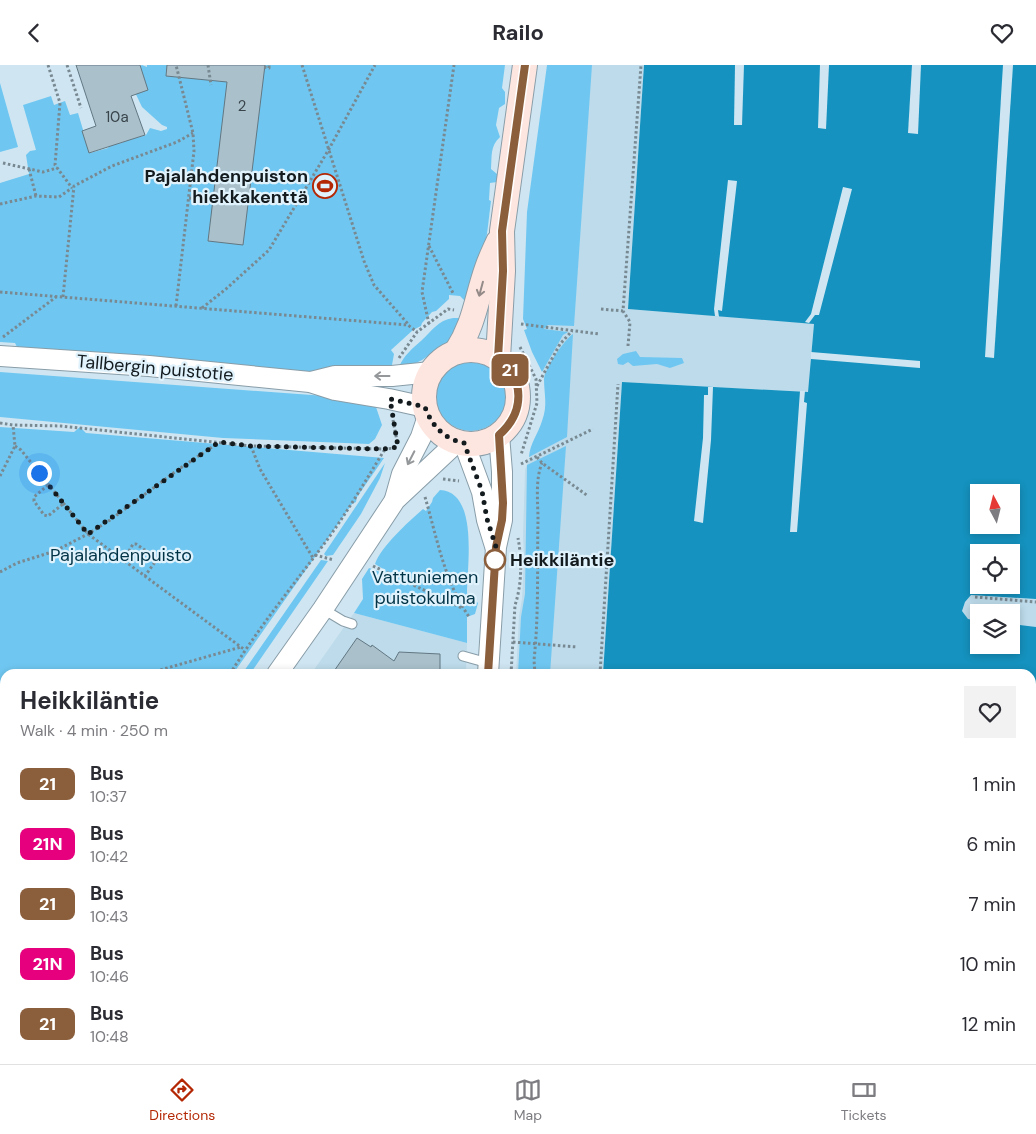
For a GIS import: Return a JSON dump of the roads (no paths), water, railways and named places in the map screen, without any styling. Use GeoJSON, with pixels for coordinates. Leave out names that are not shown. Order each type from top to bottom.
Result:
{"type":"FeatureCollection","features":[{"type":"Feature","properties":{"kind":"main road"},"geometry":{"type":"LineString","coordinates":[[498,358],[503,271],[502,231],[525,65]]}},
{"type":"Feature","properties":{"kind":"main road"},"geometry":{"type":"LineString","coordinates":[[456,352],[466,336],[475,315],[487,268],[502,231]]}},
{"type":"Feature","properties":{"kind":"main road"},"geometry":{"type":"LineString","coordinates":[[465,350],[482,351],[498,358],[504,362],[513,374],[518,389],[513,418],[499,435],[478,443],[460,442],[442,434],[432,423],[427,411],[425,389],[431,372],[442,360],[456,352],[465,350]]}},
{"type":"Feature","properties":{"kind":"street","name":"Tallbergin puistotie"},"geometry":{"type":"LineString","coordinates":[[1,347],[149,366],[310,382],[335,390],[390,399],[427,411]]}},
{"type":"Feature","properties":{"kind":"street","name":"Tallbergin puistotie"},"geometry":{"type":"LineString","coordinates":[[310,382],[335,376],[392,376],[431,372]]}},
{"type":"Feature","properties":{"kind":"street"},"geometry":{"type":"LineString","coordinates":[[395,500],[402,474],[421,437],[427,411]]}},
{"type":"Feature","properties":{"kind":"street"},"geometry":{"type":"LineString","coordinates":[[488,668],[496,547],[502,520],[503,503],[499,435]]}},
{"type":"Feature","properties":{"kind":"street"},"geometry":{"type":"LineString","coordinates":[[281,669],[323,609],[395,500],[460,442],[482,491],[487,519],[496,547]]}},
{"type":"Feature","properties":{"kind":"lane"},"geometry":{"type":"LineString","coordinates":[[323,609],[343,621],[352,623]]}},
{"type":"Feature","properties":{"kind":"lane"},"geometry":{"type":"LineString","coordinates":[[464,656],[488,668]]}},
{"type":"Feature","properties":{"kind":"place","name":"Pajalahdenpuiston hiekkakenttä"},"geometry":{"type":"Point","coordinates":[325,186]}},
{"type":"Feature","properties":{"kind":"place","name":"Heikkiläntie"},"geometry":{"type":"Point","coordinates":[495,560]}},
{"type":"Feature","properties":{"kind":"park label","name":"Pajalahdenpuisto"},"geometry":{"type":"Point","coordinates":[121,555]}},
{"type":"Feature","properties":{"kind":"park label","name":"Vattuniemen puistokulma"},"geometry":{"type":"Point","coordinates":[425,588]}}]}
